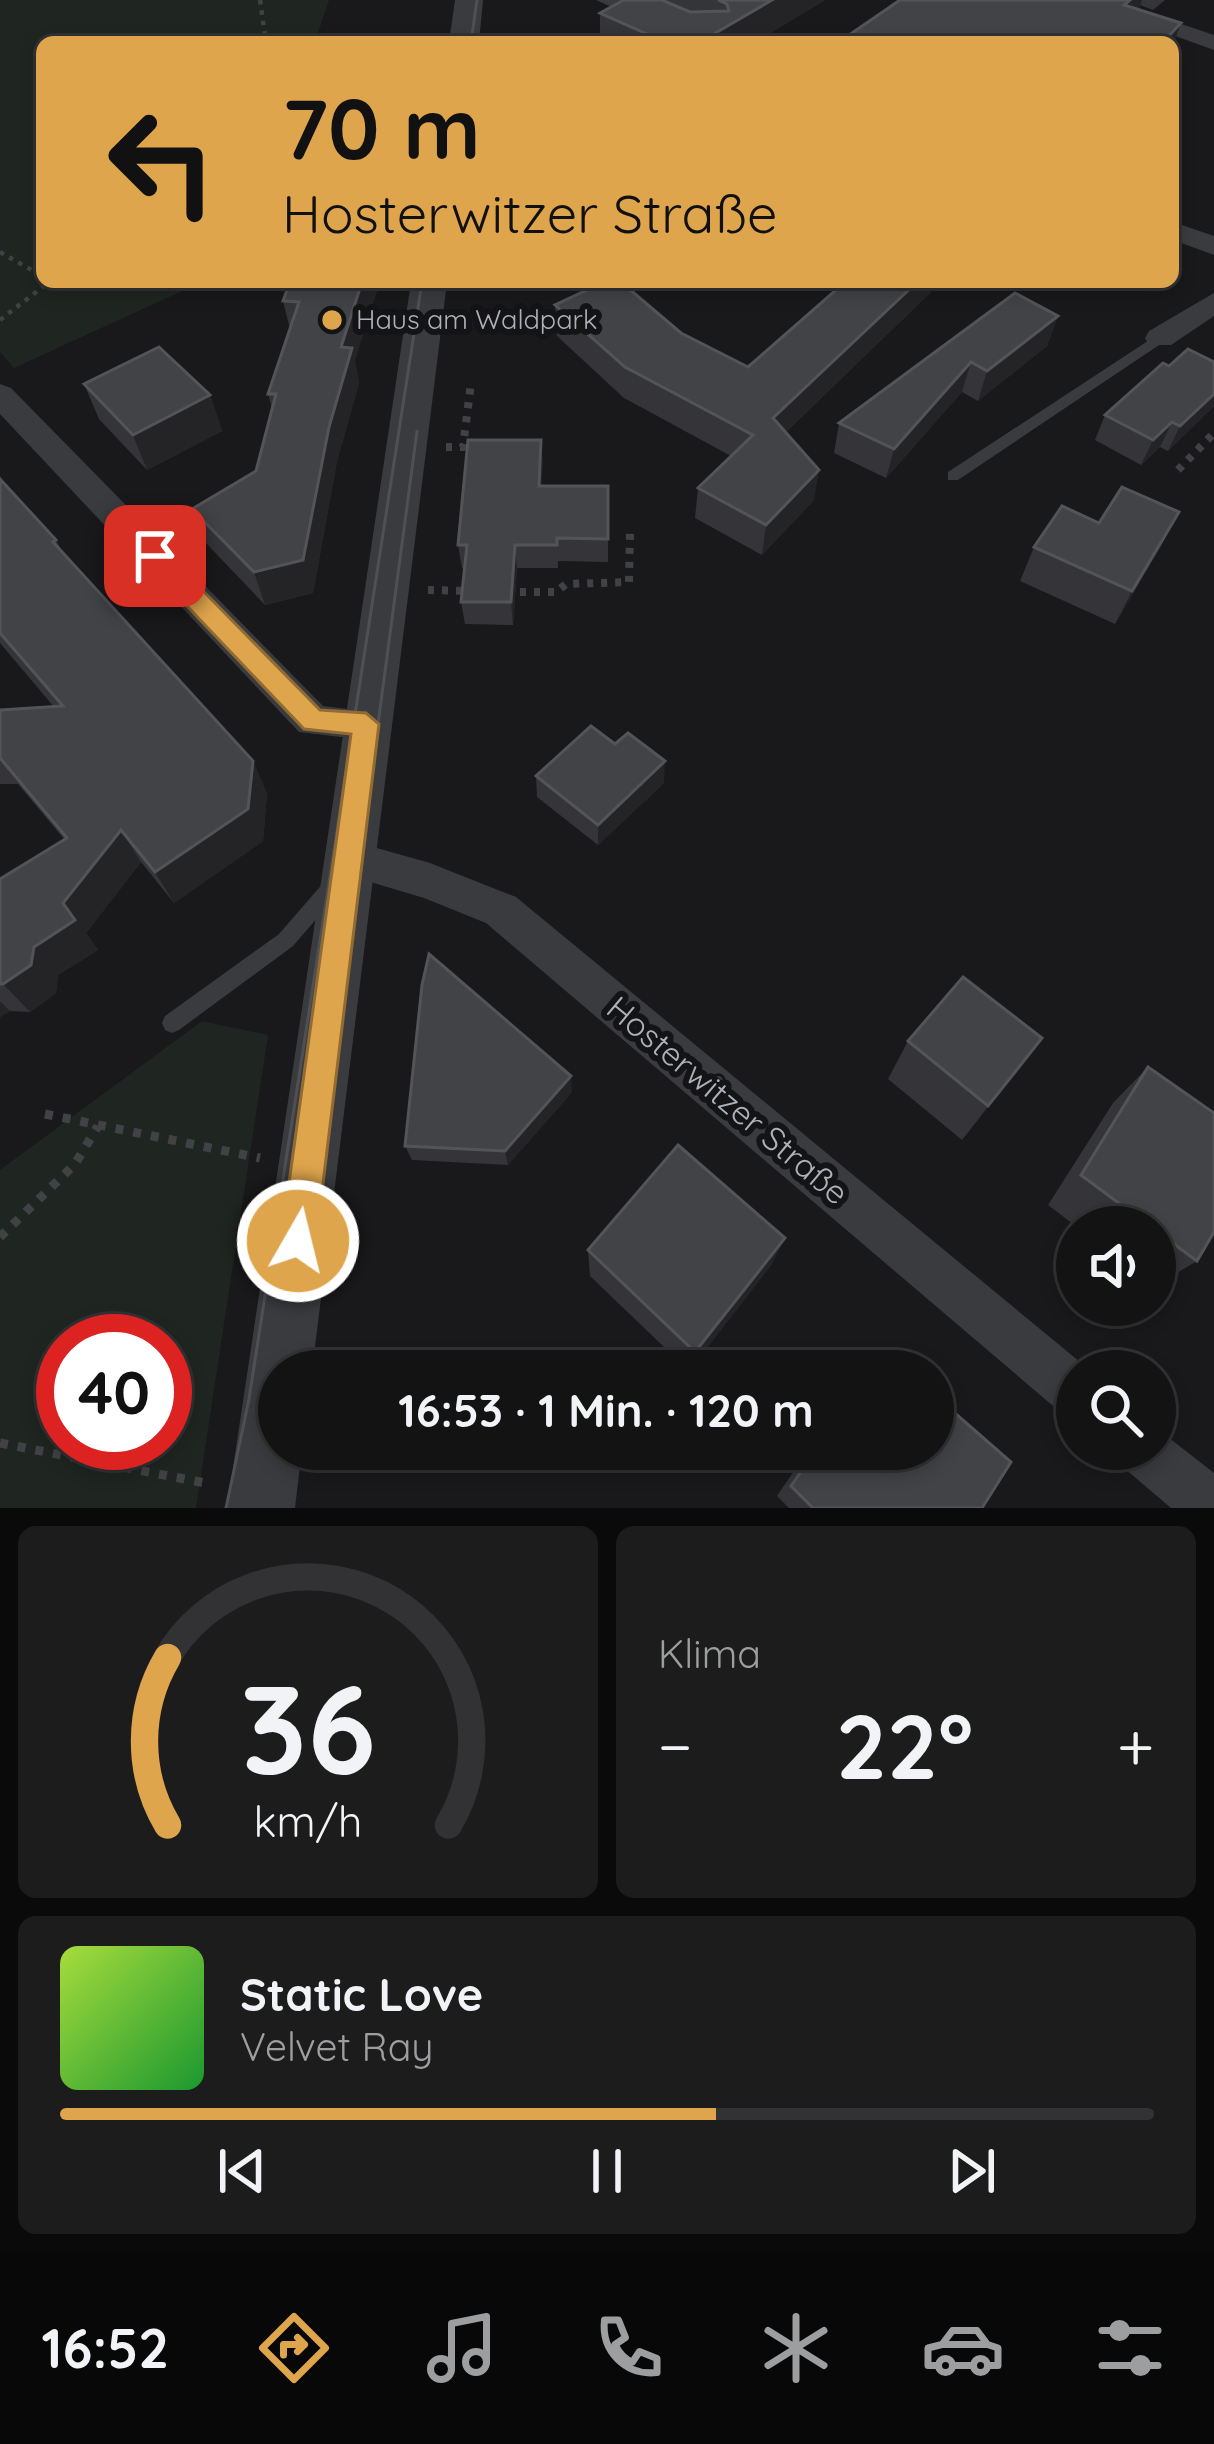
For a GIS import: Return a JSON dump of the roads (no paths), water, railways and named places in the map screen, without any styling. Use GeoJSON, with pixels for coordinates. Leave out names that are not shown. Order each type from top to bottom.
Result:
{"type":"FeatureCollection","features":[{"type":"Feature","properties":{"kind":"street"},"geometry":{"type":"LineString","coordinates":[[465,36],[470,0]]}},
{"type":"Feature","properties":{"kind":"street"},"geometry":{"type":"LineString","coordinates":[[608,0],[696,36]]}},
{"type":"Feature","properties":{"kind":"street"},"geometry":{"type":"LineString","coordinates":[[1087,0],[1214,43]]}},
{"type":"Feature","properties":{"kind":"street"},"geometry":{"type":"LineString","coordinates":[[1179,232],[1214,246]]}},
{"type":"Feature","properties":{"kind":"street"},"geometry":{"type":"LineString","coordinates":[[284,1350],[428,288]]}},
{"type":"Feature","properties":{"kind":"street"},"geometry":{"type":"LineString","coordinates":[[1160,338],[1214,302]]}},
{"type":"Feature","properties":{"kind":"street"},"geometry":{"type":"LineString","coordinates":[[1160,338],[1196,354]]}},
{"type":"Feature","properties":{"kind":"street"},"geometry":{"type":"LineString","coordinates":[[0,395],[313,721],[366,724]]}},
{"type":"Feature","properties":{"kind":"street","name":"Hosterwitzer Straße"},"geometry":{"type":"LineString","coordinates":[[352,859],[430,881],[502,910],[1056,1375]]}},
{"type":"Feature","properties":{"kind":"street"},"geometry":{"type":"LineString","coordinates":[[1168,1470],[1213,1508]]}},
{"type":"Feature","properties":{"kind":"lane"},"geometry":{"type":"LineString","coordinates":[[953,476],[1160,338]]}},
{"type":"Feature","properties":{"kind":"lane"},"geometry":{"type":"LineString","coordinates":[[172,1023],[286,940],[352,859]]}},
{"type":"Feature","properties":{"kind":"tram line"},"geometry":{"type":"LineString","coordinates":[[472,36],[477,0]]}},
{"type":"Feature","properties":{"kind":"tram line"},"geometry":{"type":"LineString","coordinates":[[226,1508],[249,1399],[421,288]]}},
{"type":"Feature","properties":{"kind":"tram line"},"geometry":{"type":"LineString","coordinates":[[352,859],[367,807],[417,431]]}},
{"type":"Feature","properties":{"kind":"place","name":"Haus am Waldpark"},"geometry":{"type":"Point","coordinates":[332,320]}}]}
